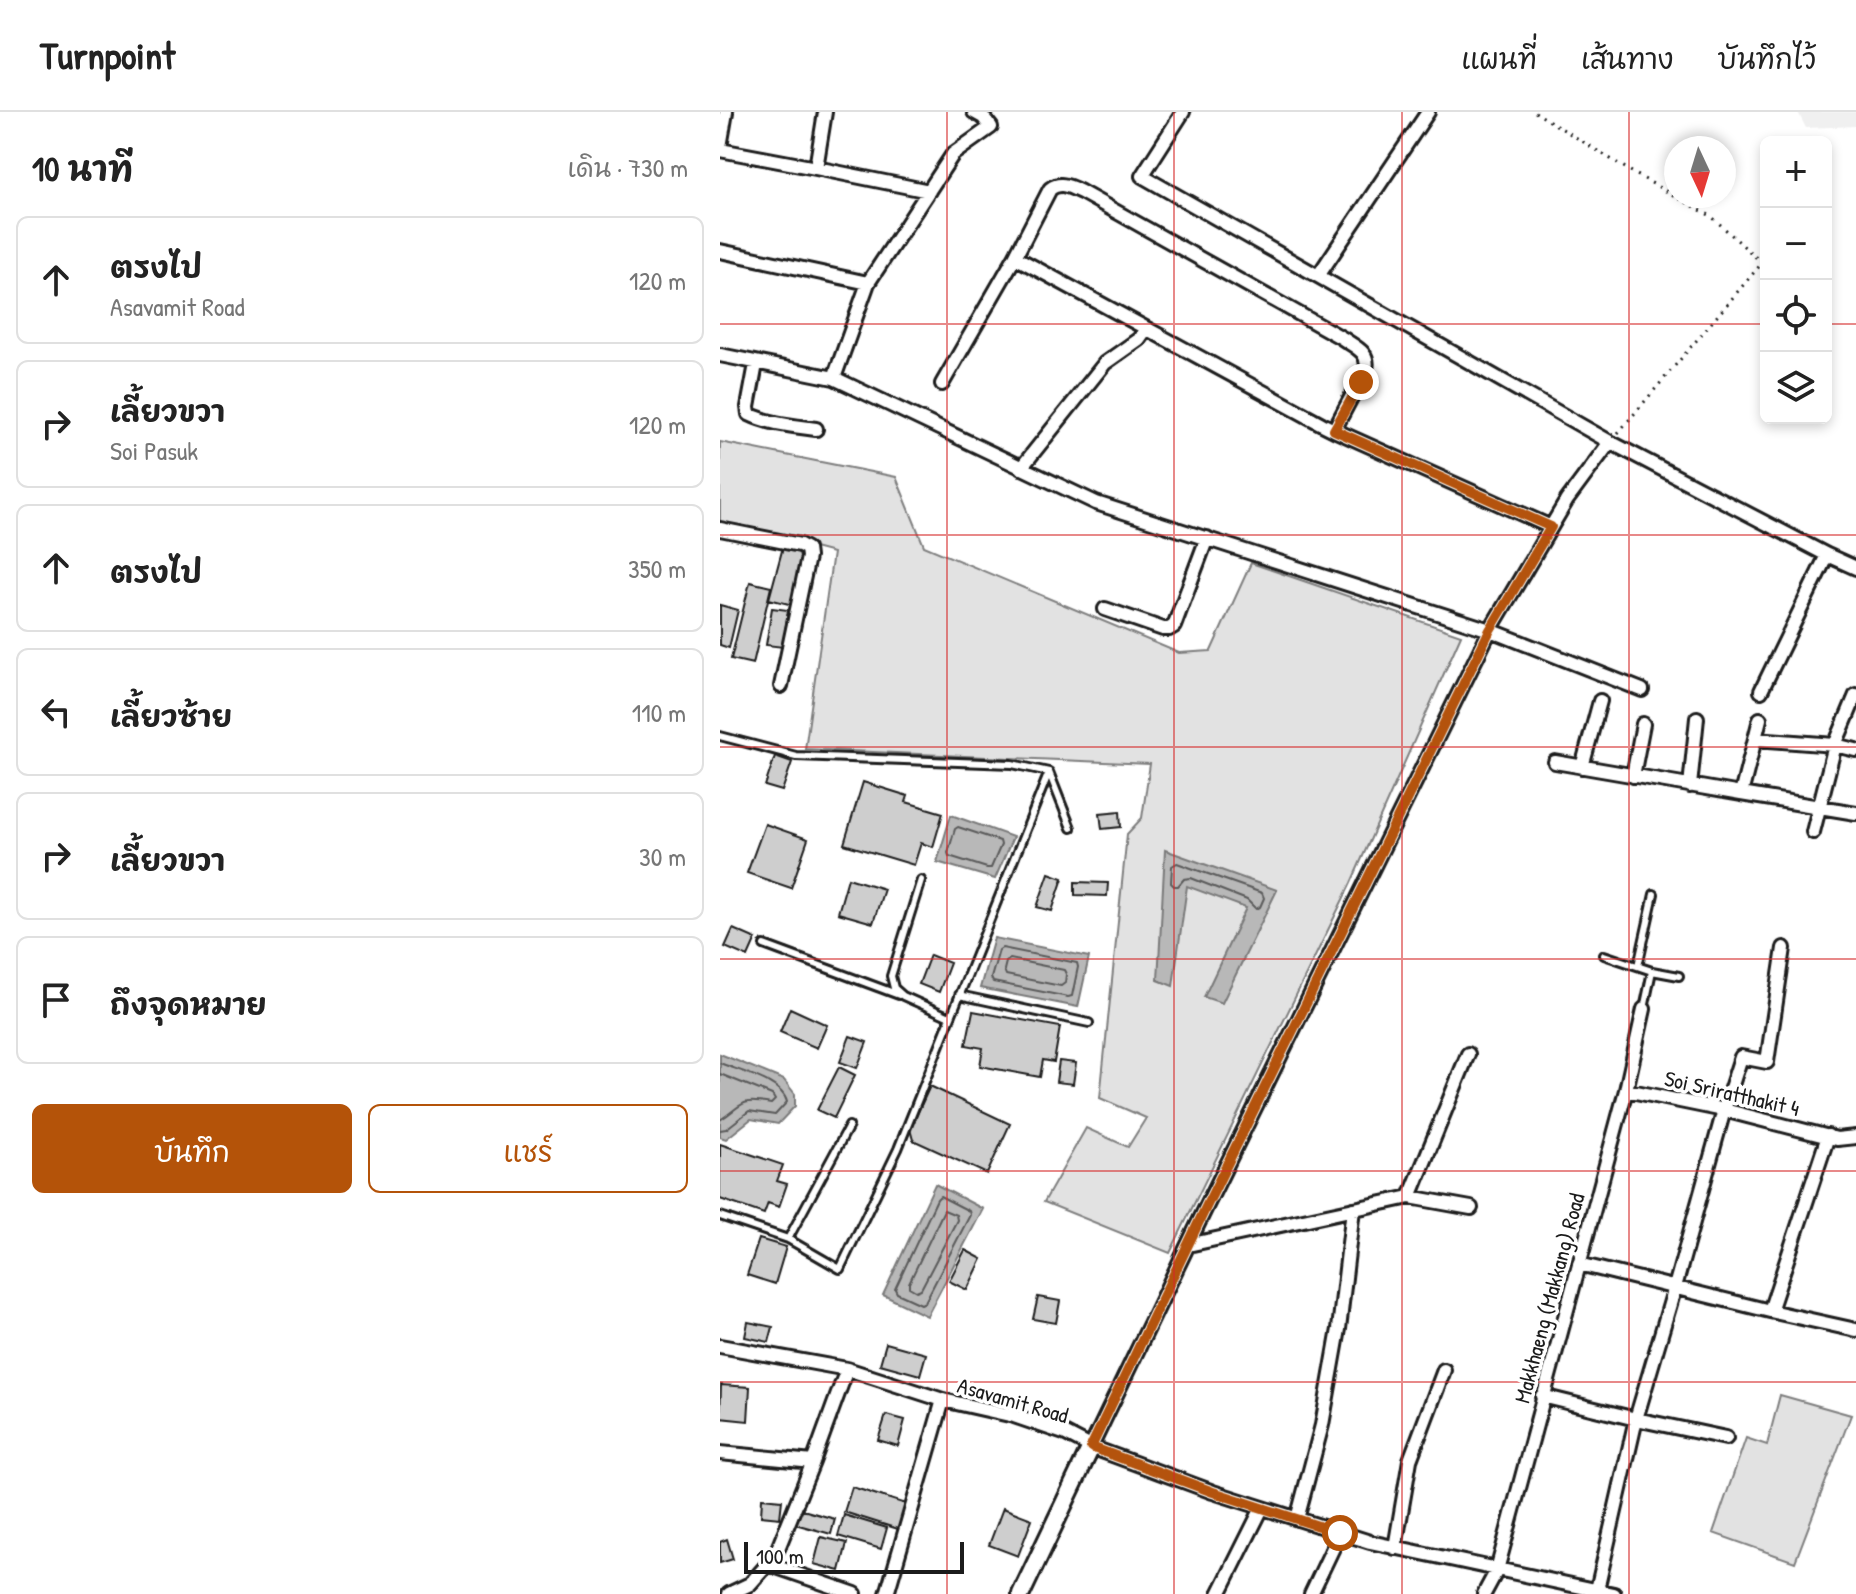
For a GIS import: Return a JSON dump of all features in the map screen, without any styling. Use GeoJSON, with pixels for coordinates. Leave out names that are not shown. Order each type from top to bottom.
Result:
{"type":"FeatureCollection","features":[{"type":"Feature","properties":{"kind":"street"},"geometry":{"type":"LineString","coordinates":[[726,112],[720,148],[929,191]]}},
{"type":"Feature","properties":{"kind":"street"},"geometry":{"type":"LineString","coordinates":[[816,168],[825,112]]}},
{"type":"Feature","properties":{"kind":"street"},"geometry":{"type":"LineString","coordinates":[[834,378],[868,283],[953,154],[991,127],[974,112]]}},
{"type":"Feature","properties":{"kind":"street"},"geometry":{"type":"LineString","coordinates":[[1183,112],[1142,176],[1610,442],[1856,568]]}},
{"type":"Feature","properties":{"kind":"street"},"geometry":{"type":"LineString","coordinates":[[1318,276],[1428,112]]}},
{"type":"Feature","properties":{"kind":"street"},"geometry":{"type":"LineString","coordinates":[[942,384],[1050,189],[1062,184],[1342,338],[1365,354],[1366,369],[1334,430]]}},
{"type":"Feature","properties":{"kind":"street"},"geometry":{"type":"LineString","coordinates":[[720,251],[868,283]]}},
{"type":"Feature","properties":{"kind":"street"},"geometry":{"type":"LineString","coordinates":[[1015,257],[1334,430],[1551,527]]}},
{"type":"Feature","properties":{"kind":"street"},"geometry":{"type":"LineString","coordinates":[[1021,468],[1105,363],[1139,339],[1146,329]]}},
{"type":"Feature","properties":{"kind":"street"},"geometry":{"type":"LineString","coordinates":[[720,355],[834,378],[1096,503],[1490,630],[1642,690]]}},
{"type":"Feature","properties":{"kind":"street"},"geometry":{"type":"LineString","coordinates":[[756,364],[749,414],[816,429]]}},
{"type":"Feature","properties":{"kind":"street"},"geometry":{"type":"LineString","coordinates":[[1021,1594],[1207,1205],[1490,630],[1567,500],[1610,442]]}},
{"type":"Feature","properties":{"kind":"street"},"geometry":{"type":"LineString","coordinates":[[720,529],[807,549],[808,557],[781,686]]}},
{"type":"Feature","properties":{"kind":"street"},"geometry":{"type":"LineString","coordinates":[[1105,609],[1163,629],[1174,626],[1207,538]]}},
{"type":"Feature","properties":{"kind":"street"},"geometry":{"type":"LineString","coordinates":[[1761,691],[1827,555]]}},
{"type":"Feature","properties":{"kind":"street"},"geometry":{"type":"LineString","coordinates":[[1813,832],[1835,745],[1856,695]]}},
{"type":"Feature","properties":{"kind":"street"},"geometry":{"type":"LineString","coordinates":[[1582,767],[1600,701]]}},
{"type":"Feature","properties":{"kind":"street"},"geometry":{"type":"LineString","coordinates":[[1690,786],[1697,718]]}},
{"type":"Feature","properties":{"kind":"street"},"geometry":{"type":"LineString","coordinates":[[1741,794],[1760,719]]}},
{"type":"Feature","properties":{"kind":"street"},"geometry":{"type":"LineString","coordinates":[[1633,776],[1643,724]]}},
{"type":"Feature","properties":{"kind":"street"},"geometry":{"type":"LineString","coordinates":[[1755,739],[1835,745],[1856,750]]}},
{"type":"Feature","properties":{"kind":"street"},"geometry":{"type":"LineString","coordinates":[[1555,762],[1856,813]]}},
{"type":"Feature","properties":{"kind":"street"},"geometry":{"type":"LineString","coordinates":[[1597,1590],[1636,1419],[1741,1057],[1767,1062],[1784,948]]}},
{"type":"Feature","properties":{"kind":"street","name":"Makkhaeng (Makkang) Road"},"geometry":{"type":"LineString","coordinates":[[1484,1594],[1497,1570],[1626,1090],[1644,1009]]}},
{"type":"Feature","properties":{"kind":"street"},"geometry":{"type":"LineString","coordinates":[[1410,1197],[1468,1054]]}},
{"type":"Feature","properties":{"kind":"street","name":"Soi Sriratthakit 4"},"geometry":{"type":"LineString","coordinates":[[1626,1090],[1724,1110],[1837,1139],[1856,1137]]}},
{"type":"Feature","properties":{"kind":"street"},"geometry":{"type":"LineString","coordinates":[[1770,1311],[1828,1136]]}},
{"type":"Feature","properties":{"kind":"street"},"geometry":{"type":"LineString","coordinates":[[1188,1245],[1410,1197],[1471,1208]]}},
{"type":"Feature","properties":{"kind":"street"},"geometry":{"type":"LineString","coordinates":[[1297,1519],[1322,1425],[1339,1329],[1353,1209]]}},
{"type":"Feature","properties":{"kind":"street"},"geometry":{"type":"LineString","coordinates":[[1579,1264],[1856,1330]]}},
{"type":"Feature","properties":{"kind":"street","name":"Asavamit Road"},"geometry":{"type":"LineString","coordinates":[[720,1346],[847,1369],[943,1400],[1014,1416],[1213,1492],[1340,1533],[1395,1548],[1614,1594]]}},
{"type":"Feature","properties":{"kind":"street"},"geometry":{"type":"LineString","coordinates":[[729,1594],[750,1584],[775,1556],[847,1369]]}},
{"type":"Feature","properties":{"kind":"street"},"geometry":{"type":"LineString","coordinates":[[1395,1548],[1410,1460],[1444,1370]]}},
{"type":"Feature","properties":{"kind":"street"},"geometry":{"type":"LineString","coordinates":[[1542,1396],[1726,1438]]}},
{"type":"Feature","properties":{"kind":"street"},"geometry":{"type":"LineString","coordinates":[[887,1594],[943,1400]]}},
{"type":"Feature","properties":{"kind":"street"},"geometry":{"type":"LineString","coordinates":[[720,1453],[813,1462]]}},
{"type":"Feature","properties":{"kind":"street"},"geometry":{"type":"LineString","coordinates":[[1219,1594],[1262,1508]]}},
{"type":"Feature","properties":{"kind":"street"},"geometry":{"type":"LineString","coordinates":[[1311,1594],[1340,1533]]}},
{"type":"Feature","properties":{"kind":"street"},"geometry":{"type":"LineString","coordinates":[[768,1564],[855,1594]]}},
{"type":"Feature","properties":{"kind":"lane"},"geometry":{"type":"LineString","coordinates":[[720,736],[796,756],[1012,764],[1049,772]]}},
{"type":"Feature","properties":{"kind":"lane"},"geometry":{"type":"LineString","coordinates":[[1049,772],[1071,828]]}},
{"type":"Feature","properties":{"kind":"lane"},"geometry":{"type":"LineString","coordinates":[[720,1216],[788,1239],[840,1269],[898,1149],[1049,772]]}},
{"type":"Feature","properties":{"kind":"lane"},"geometry":{"type":"LineString","coordinates":[[903,996],[894,988],[891,976],[921,880]]}},
{"type":"Feature","properties":{"kind":"lane"},"geometry":{"type":"LineString","coordinates":[[1638,966],[1654,894]]}},
{"type":"Feature","properties":{"kind":"lane"},"geometry":{"type":"LineString","coordinates":[[764,945],[903,996],[950,1017]]}},
{"type":"Feature","properties":{"kind":"lane"},"geometry":{"type":"LineString","coordinates":[[1604,955],[1652,971],[1679,976]]}},
{"type":"Feature","properties":{"kind":"lane"},"geometry":{"type":"LineString","coordinates":[[1644,1009],[1652,971]]}},
{"type":"Feature","properties":{"kind":"lane"},"geometry":{"type":"LineString","coordinates":[[959,995],[1089,1023]]}},
{"type":"Feature","properties":{"kind":"lane"},"geometry":{"type":"LineString","coordinates":[[788,1239],[849,1126]]}},
{"type":"Feature","properties":{"kind":"path"},"geometry":{"type":"LineString","coordinates":[[1535,112],[1635,174],[1711,216],[1760,258]]}},
{"type":"Feature","properties":{"kind":"path"},"geometry":{"type":"LineString","coordinates":[[1610,442],[1760,266]]}},
{"type":"Feature","properties":{"kind":"shaded area"},"geometry":{"type":"Polygon","coordinates":[[[1798,112],[1856,112],[1856,126],[1806,128],[1798,112]]]}},
{"type":"Feature","properties":{"kind":"shaded area"},"geometry":{"type":"Polygon","coordinates":[[[720,442],[896,477],[924,546],[1179,653],[1211,651],[1251,563],[1461,635],[1351,883],[1170,1253],[1044,1202],[1086,1128],[1128,1147],[1146,1118],[1100,1098],[1127,834],[1142,818],[1150,764],[805,749],[833,553],[720,523],[720,442]]]}},
{"type":"Feature","properties":{"kind":"shaded area"},"geometry":{"type":"Polygon","coordinates":[[[1780,1395],[1851,1415],[1795,1562],[1713,1533],[1746,1438],[1767,1445],[1780,1395]]]}},
{"type":"Feature","properties":{"kind":"water"},"geometry":{"type":"Polygon","coordinates":[[[951,815],[1013,837],[995,879],[937,862],[951,815]]]}},
{"type":"Feature","properties":{"kind":"water"},"geometry":{"type":"Polygon","coordinates":[[[1165,850],[1277,890],[1222,1003],[1204,997],[1246,908],[1187,886],[1173,986],[1158,980],[1165,850]]]}},
{"type":"Feature","properties":{"kind":"water"},"geometry":{"type":"Polygon","coordinates":[[[994,938],[1089,957],[1078,1007],[980,988],[994,938]]]}},
{"type":"Feature","properties":{"kind":"water"},"geometry":{"type":"Polygon","coordinates":[[[720,1054],[784,1080],[795,1094],[795,1106],[778,1124],[751,1119],[726,1139],[720,1137],[720,1054]]]}},
{"type":"Feature","properties":{"kind":"water"},"geometry":{"type":"Polygon","coordinates":[[[935,1184],[983,1209],[927,1316],[883,1295],[935,1184]]]}},
{"type":"Feature","properties":{"kind":"building"},"geometry":{"type":"Polygon","coordinates":[[[783,547],[807,553],[793,605],[769,599],[783,547]]]}},
{"type":"Feature","properties":{"kind":"building"},"geometry":{"type":"Polygon","coordinates":[[[750,582],[771,587],[753,664],[731,659],[750,582]]]}},
{"type":"Feature","properties":{"kind":"building"},"geometry":{"type":"Polygon","coordinates":[[[720,605],[738,610],[729,648],[720,645],[720,605]]]}},
{"type":"Feature","properties":{"kind":"building"},"geometry":{"type":"Polygon","coordinates":[[[772,608],[788,610],[783,647],[766,645],[772,608]]]}},
{"type":"Feature","properties":{"kind":"building"},"geometry":{"type":"Polygon","coordinates":[[[775,756],[792,762],[782,791],[765,786],[775,756]]]}},
{"type":"Feature","properties":{"kind":"building"},"geometry":{"type":"Polygon","coordinates":[[[863,782],[908,796],[906,802],[943,813],[933,847],[921,843],[914,865],[844,844],[863,782]]]}},
{"type":"Feature","properties":{"kind":"building"},"geometry":{"type":"Polygon","coordinates":[[[1120,811],[1121,827],[1102,829],[1100,813],[1120,811]]]}},
{"type":"Feature","properties":{"kind":"building"},"geometry":{"type":"Polygon","coordinates":[[[765,824],[808,839],[791,888],[747,873],[765,824]]]}},
{"type":"Feature","properties":{"kind":"building"},"geometry":{"type":"Polygon","coordinates":[[[1049,873],[1063,878],[1052,911],[1037,907],[1049,873]]]}},
{"type":"Feature","properties":{"kind":"building"},"geometry":{"type":"Polygon","coordinates":[[[848,878],[884,889],[873,923],[838,913],[848,878]]]}},
{"type":"Feature","properties":{"kind":"building"},"geometry":{"type":"Polygon","coordinates":[[[1075,882],[1108,883],[1107,896],[1075,895],[1075,882]]]}},
{"type":"Feature","properties":{"kind":"building"},"geometry":{"type":"Polygon","coordinates":[[[733,929],[756,939],[748,957],[725,947],[733,929]]]}},
{"type":"Feature","properties":{"kind":"building"},"geometry":{"type":"Polygon","coordinates":[[[930,955],[950,963],[939,992],[919,984],[930,955]]]}},
{"type":"Feature","properties":{"kind":"building"},"geometry":{"type":"Polygon","coordinates":[[[790,1008],[827,1025],[817,1048],[780,1032],[790,1008]]]}},
{"type":"Feature","properties":{"kind":"building"},"geometry":{"type":"Polygon","coordinates":[[[973,1011],[1060,1027],[1054,1062],[1043,1060],[1040,1077],[980,1066],[983,1048],[966,1045],[973,1011]]]}},
{"type":"Feature","properties":{"kind":"building"},"geometry":{"type":"Polygon","coordinates":[[[850,1036],[867,1042],[857,1068],[840,1062],[850,1036]]]}},
{"type":"Feature","properties":{"kind":"building"},"geometry":{"type":"Polygon","coordinates":[[[1059,1061],[1076,1063],[1073,1084],[1056,1082],[1059,1061]]]}},
{"type":"Feature","properties":{"kind":"building"},"geometry":{"type":"Polygon","coordinates":[[[839,1067],[855,1075],[834,1118],[817,1110],[839,1067]]]}},
{"type":"Feature","properties":{"kind":"building"},"geometry":{"type":"Polygon","coordinates":[[[930,1086],[1010,1124],[987,1174],[913,1140],[910,1129],[930,1086]]]}},
{"type":"Feature","properties":{"kind":"building"},"geometry":{"type":"Polygon","coordinates":[[[720,1144],[783,1165],[777,1181],[787,1184],[779,1207],[768,1203],[764,1214],[720,1199],[720,1144]]]}},
{"type":"Feature","properties":{"kind":"building"},"geometry":{"type":"Polygon","coordinates":[[[759,1239],[786,1247],[775,1284],[747,1275],[759,1239]]]}},
{"type":"Feature","properties":{"kind":"building"},"geometry":{"type":"Polygon","coordinates":[[[965,1250],[982,1259],[967,1290],[949,1281],[965,1250]]]}},
{"type":"Feature","properties":{"kind":"building"},"geometry":{"type":"Polygon","coordinates":[[[1038,1297],[1060,1301],[1056,1323],[1033,1319],[1038,1297]]]}},
{"type":"Feature","properties":{"kind":"building"},"geometry":{"type":"Polygon","coordinates":[[[748,1322],[773,1327],[769,1342],[745,1337],[748,1322]]]}},
{"type":"Feature","properties":{"kind":"building"},"geometry":{"type":"Polygon","coordinates":[[[886,1343],[926,1354],[920,1375],[880,1364],[886,1343]]]}},
{"type":"Feature","properties":{"kind":"building"},"geometry":{"type":"Polygon","coordinates":[[[721,1385],[750,1387],[748,1421],[720,1418],[721,1385]]]}},
{"type":"Feature","properties":{"kind":"building"},"geometry":{"type":"Polygon","coordinates":[[[886,1415],[905,1420],[898,1446],[878,1440],[886,1415]]]}},
{"type":"Feature","properties":{"kind":"building"},"geometry":{"type":"Polygon","coordinates":[[[852,1487],[906,1504],[898,1529],[844,1512],[852,1487]]]}},
{"type":"Feature","properties":{"kind":"building"},"geometry":{"type":"Polygon","coordinates":[[[762,1498],[782,1500],[780,1518],[761,1516],[762,1498]]]}},
{"type":"Feature","properties":{"kind":"building"},"geometry":{"type":"Polygon","coordinates":[[[1003,1508],[1032,1519],[1018,1556],[989,1545],[1003,1508]]]}},
{"type":"Feature","properties":{"kind":"building"},"geometry":{"type":"Polygon","coordinates":[[[799,1509],[835,1519],[831,1534],[795,1524],[799,1509]]]}},
{"type":"Feature","properties":{"kind":"building"},"geometry":{"type":"Polygon","coordinates":[[[844,1515],[887,1528],[881,1549],[838,1536],[844,1515]]]}},
{"type":"Feature","properties":{"kind":"building"},"geometry":{"type":"Polygon","coordinates":[[[821,1537],[847,1543],[840,1571],[814,1564],[821,1537]]]}},
{"type":"Feature","properties":{"kind":"building"},"geometry":{"type":"Polygon","coordinates":[[[727,1539],[733,1559],[720,1563],[720,1542],[727,1539]]]}},
{"type":"Feature","properties":{"kind":"route"},"geometry":{"type":"LineString","coordinates":[[1340,1533],[1213,1492],[1091,1447],[1490,630],[1551,527],[1334,430],[1361,382]]}}]}
